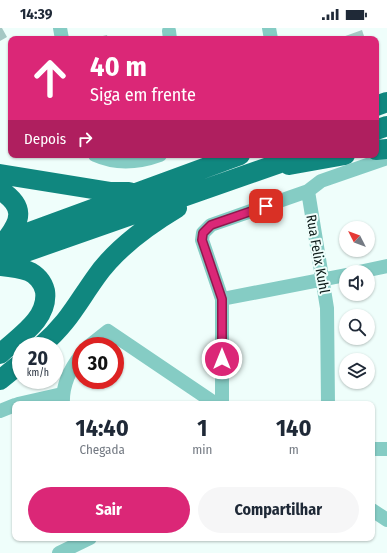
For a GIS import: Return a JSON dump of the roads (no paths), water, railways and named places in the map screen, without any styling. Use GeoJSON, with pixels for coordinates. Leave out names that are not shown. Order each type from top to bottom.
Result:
{"type":"FeatureCollection","features":[{"type":"Feature","properties":{"kind":"highway"},"geometry":{"type":"LineString","coordinates":[[3,242],[232,158]]}},
{"type":"Feature","properties":{"kind":"highway"},"geometry":{"type":"LineString","coordinates":[[0,261],[294,158]]}},
{"type":"Feature","properties":{"kind":"highway"},"geometry":{"type":"LineString","coordinates":[[263,169],[327,158]]}},
{"type":"Feature","properties":{"kind":"highway"},"geometry":{"type":"LineString","coordinates":[[0,174],[111,192],[139,192]]}},
{"type":"Feature","properties":{"kind":"highway"},"geometry":{"type":"LineString","coordinates":[[52,337],[58,332],[73,313],[96,276],[110,259],[126,244],[154,222],[214,186]]}},
{"type":"Feature","properties":{"kind":"highway"},"geometry":{"type":"LineString","coordinates":[[0,190],[13,201],[18,212],[16,228],[3,242]]}},
{"type":"Feature","properties":{"kind":"highway"},"geometry":{"type":"LineString","coordinates":[[0,266],[27,271],[35,275],[42,282],[45,295],[42,311],[35,321],[0,354]]}},
{"type":"Feature","properties":{"kind":"highway"},"geometry":{"type":"LineString","coordinates":[[0,380],[12,370]]}},
{"type":"Feature","properties":{"kind":"street"},"geometry":{"type":"LineString","coordinates":[[102,158],[111,162],[129,162],[150,158]]}},
{"type":"Feature","properties":{"kind":"street"},"geometry":{"type":"LineString","coordinates":[[222,401],[222,299],[202,240],[203,233],[211,225],[308,191],[321,181],[387,158]]}},
{"type":"Feature","properties":{"kind":"street","name":"Rua Felix Kuhl"},"geometry":{"type":"LineString","coordinates":[[308,191],[327,308],[328,401]]}},
{"type":"Feature","properties":{"kind":"street"},"geometry":{"type":"LineString","coordinates":[[375,269],[387,266]]}},
{"type":"Feature","properties":{"kind":"street"},"geometry":{"type":"LineString","coordinates":[[222,299],[339,276]]}},
{"type":"Feature","properties":{"kind":"street"},"geometry":{"type":"LineString","coordinates":[[100,337],[108,331],[117,337]]}},
{"type":"Feature","properties":{"kind":"street"},"geometry":{"type":"LineString","coordinates":[[124,342],[212,401]]}},
{"type":"Feature","properties":{"kind":"street"},"geometry":{"type":"LineString","coordinates":[[45,401],[63,399],[72,368]]}},
{"type":"Feature","properties":{"kind":"street"},"geometry":{"type":"LineString","coordinates":[[0,411],[12,406]]}},
{"type":"Feature","properties":{"kind":"street"},"geometry":{"type":"LineString","coordinates":[[375,449],[387,449]]}},
{"type":"Feature","properties":{"kind":"street"},"geometry":{"type":"LineString","coordinates":[[375,512],[387,520]]}},
{"type":"Feature","properties":{"kind":"street"},"geometry":{"type":"LineString","coordinates":[[59,553],[80,541]]}}]}
